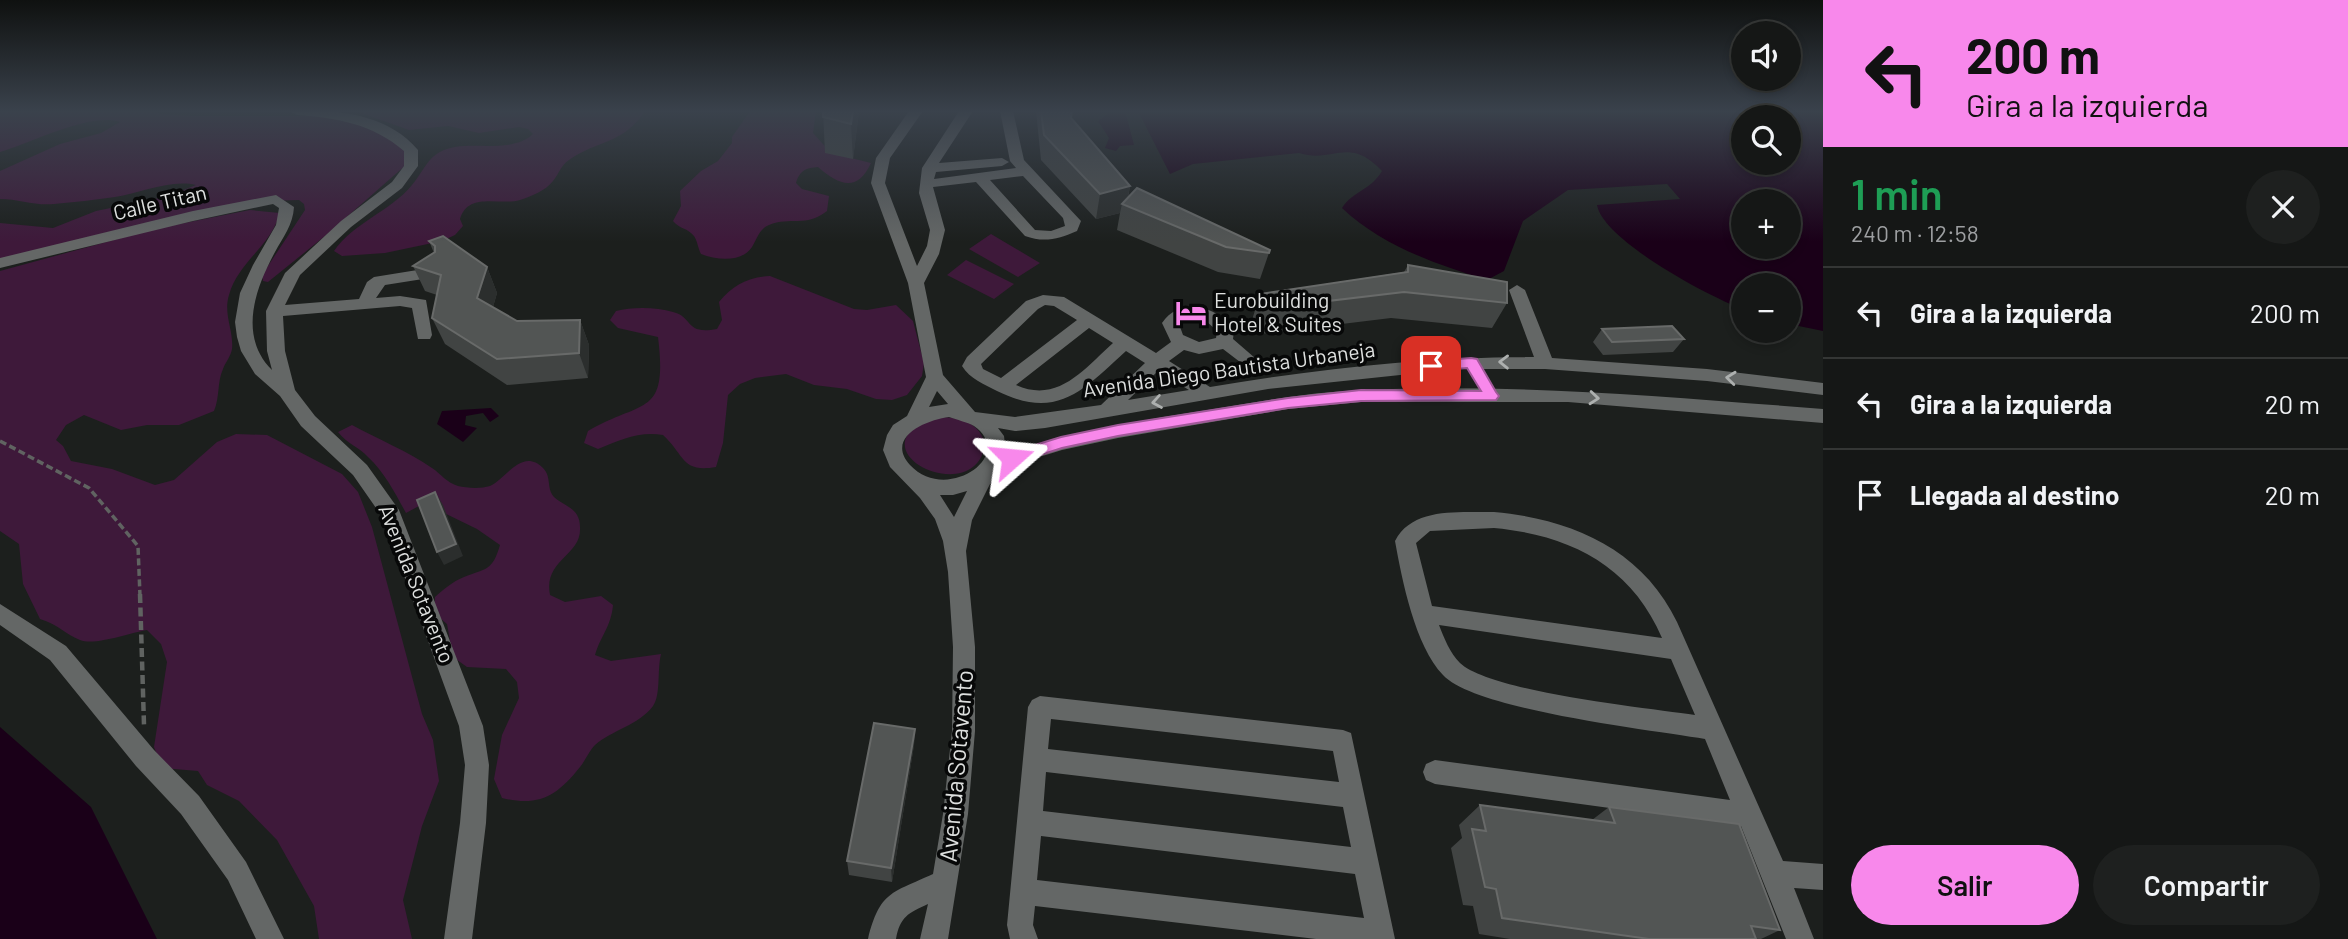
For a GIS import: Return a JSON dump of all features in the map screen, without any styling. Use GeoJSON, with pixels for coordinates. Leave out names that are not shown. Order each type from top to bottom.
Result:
{"type":"FeatureCollection","features":[{"type":"Feature","properties":{"kind":"street","name":"Avenida Sotavento"},"geometry":{"type":"LineString","coordinates":[[411,155],[411,166],[397,185],[346,224],[293,273],[274,311],[276,351],[286,391],[308,421],[360,470],[392,516],[471,726],[477,765],[473,823],[458,939]]}},
{"type":"Feature","properties":{"kind":"street"},"geometry":{"type":"LineString","coordinates":[[885,155],[878,174],[880,191],[916,283],[935,377],[972,416],[989,427],[996,439],[998,452],[989,470],[968,484],[950,488],[930,486],[913,479],[900,468],[893,454],[894,439],[902,426],[916,416],[941,411],[972,416]]}},
{"type":"Feature","properties":{"kind":"street"},"geometry":{"type":"LineString","coordinates":[[916,283],[937,240],[938,225],[926,197],[925,184],[936,155]]}},
{"type":"Feature","properties":{"kind":"street"},"geometry":{"type":"LineString","coordinates":[[980,177],[1030,233],[1040,237],[1052,237],[1072,228],[1073,221],[1069,215],[1021,166],[1018,155]]}},
{"type":"Feature","properties":{"kind":"street"},"geometry":{"type":"LineString","coordinates":[[925,184],[980,177],[1021,166]]}},
{"type":"Feature","properties":{"kind":"street"},"geometry":{"type":"LineString","coordinates":[[929,168],[1021,166]]}},
{"type":"Feature","properties":{"kind":"street","name":"Calle Titan"},"geometry":{"type":"LineString","coordinates":[[0,263],[193,216],[276,199],[287,207],[287,218],[262,261],[243,305],[244,337],[259,367],[286,391]]}},
{"type":"Feature","properties":{"kind":"street"},"geometry":{"type":"LineString","coordinates":[[366,303],[373,286],[380,281],[436,272]]}},
{"type":"Feature","properties":{"kind":"street"},"geometry":{"type":"LineString","coordinates":[[1517,290],[1545,363]]}},
{"type":"Feature","properties":{"kind":"street"},"geometry":{"type":"LineString","coordinates":[[1125,342],[1067,391],[1051,397],[1033,398],[977,373],[971,366],[972,361],[1032,305],[1043,300],[1058,301],[1157,361],[1207,393]]}},
{"type":"Feature","properties":{"kind":"street"},"geometry":{"type":"LineString","coordinates":[[274,311],[400,301],[421,304],[424,335]]}},
{"type":"Feature","properties":{"kind":"street"},"geometry":{"type":"LineString","coordinates":[[1191,311],[1206,313],[1220,320],[1226,331],[1224,341],[1213,347],[1198,348],[1182,343],[1172,334],[1170,323],[1177,315],[1191,311]]}},
{"type":"Feature","properties":{"kind":"street"},"geometry":{"type":"LineString","coordinates":[[1004,385],[1088,320]]}},
{"type":"Feature","properties":{"kind":"street"},"geometry":{"type":"LineString","coordinates":[[1224,341],[1246,358]]}},
{"type":"Feature","properties":{"kind":"street"},"geometry":{"type":"LineString","coordinates":[[1107,411],[1157,361],[1182,343]]}},
{"type":"Feature","properties":{"kind":"street"},"geometry":{"type":"LineString","coordinates":[[1471,363],[1491,396]]}},
{"type":"Feature","properties":{"kind":"street","name":"Avenida Diego Bautista Urbaneja"},"geometry":{"type":"LineString","coordinates":[[972,416],[1015,424],[1353,373],[1471,363],[1545,363],[1823,389]]}},
{"type":"Feature","properties":{"kind":"street"},"geometry":{"type":"LineString","coordinates":[[916,416],[935,377]]}},
{"type":"Feature","properties":{"kind":"street"},"geometry":{"type":"LineString","coordinates":[[1766,382],[1788,413]]}},
{"type":"Feature","properties":{"kind":"street","name":"Avenida Diego Bautista Urbaneja"},"geometry":{"type":"LineString","coordinates":[[989,470],[1061,443],[1118,430],[1288,403],[1361,396],[1568,396],[1823,416]]}},
{"type":"Feature","properties":{"kind":"street","name":"Avenida Sotavento"},"geometry":{"type":"LineString","coordinates":[[956,551],[962,520],[989,470]]}},
{"type":"Feature","properties":{"kind":"street","name":"Avenida Sotavento"},"geometry":{"type":"LineString","coordinates":[[913,479],[930,496],[946,521],[956,551],[967,665],[958,805],[934,939]]}},
{"type":"Feature","properties":{"kind":"street"},"geometry":{"type":"LineString","coordinates":[[1711,729],[1480,687],[1453,672],[1443,659],[1411,574],[1405,541],[1413,529],[1422,524],[1483,519],[1533,524],[1577,536],[1604,551],[1654,599],[1775,874],[1800,939]]}},
{"type":"Feature","properties":{"kind":"street"},"geometry":{"type":"LineString","coordinates":[[0,613],[58,653],[145,758],[190,805],[237,871],[270,939]]}},
{"type":"Feature","properties":{"kind":"street"},"geometry":{"type":"LineString","coordinates":[[1426,614],[1678,650]]}},
{"type":"Feature","properties":{"kind":"street"},"geometry":{"type":"LineString","coordinates":[[1023,891],[1380,936],[1343,741],[1040,707],[1029,822],[1020,925],[1024,939]]}},
{"type":"Feature","properties":{"kind":"street"},"geometry":{"type":"LineString","coordinates":[[1035,759],[1353,796]]}},
{"type":"Feature","properties":{"kind":"street"},"geometry":{"type":"LineString","coordinates":[[1435,772],[1747,814]]}},
{"type":"Feature","properties":{"kind":"street"},"geometry":{"type":"LineString","coordinates":[[1029,822],[1366,862]]}},
{"type":"Feature","properties":{"kind":"street"},"geometry":{"type":"LineString","coordinates":[[1775,874],[1823,877]]}},
{"type":"Feature","properties":{"kind":"street"},"geometry":{"type":"LineString","coordinates":[[882,939],[887,917],[896,905],[946,882]]}},
{"type":"Feature","properties":{"kind":"path"},"geometry":{"type":"LineString","coordinates":[[0,440],[89,488],[138,546],[145,758]]}},
{"type":"Feature","properties":{"kind":"shaded area"},"geometry":{"type":"Polygon","coordinates":[[[36,155],[407,155],[407,164],[268,282],[263,281],[262,275],[305,210],[304,204],[299,200],[261,201],[0,261],[0,223],[53,228],[96,211],[169,196],[196,185],[166,185],[115,197],[40,204],[0,199],[0,171],[36,155]]]}},
{"type":"Feature","properties":{"kind":"shaded area"},"geometry":{"type":"Polygon","coordinates":[[[578,155],[566,162],[550,185],[538,193],[520,200],[486,201],[470,205],[460,219],[463,226],[455,235],[442,241],[385,253],[342,256],[334,251],[351,233],[403,194],[433,156],[578,155]]]}},
{"type":"Feature","properties":{"kind":"shaded area"},"geometry":{"type":"Polygon","coordinates":[[[723,155],[838,155],[871,163],[860,179],[847,183],[840,182],[818,167],[804,170],[796,183],[802,189],[829,196],[827,211],[805,221],[784,221],[766,227],[742,256],[721,259],[701,254],[692,233],[673,221],[681,206],[680,191],[701,171],[723,155]]]}},
{"type":"Feature","properties":{"kind":"shaded area"},"geometry":{"type":"Polygon","coordinates":[[[1160,155],[1281,155],[1193,164],[1170,174],[1160,155]]]}},
{"type":"Feature","properties":{"kind":"shaded area"},"geometry":{"type":"Polygon","coordinates":[[[1359,155],[1731,155],[1731,175],[1801,175],[1801,155],[1823,155],[1823,331],[1801,326],[1801,273],[1731,273],[1731,304],[1683,280],[1637,250],[1604,219],[1597,205],[1680,199],[1667,184],[1568,190],[1523,221],[1504,271],[1487,280],[1410,252],[1374,233],[1342,208],[1382,171],[1359,155]]]}},
{"type":"Feature","properties":{"kind":"shaded area"},"geometry":{"type":"Polygon","coordinates":[[[250,210],[280,213],[270,235],[233,283],[229,295],[227,309],[232,349],[221,374],[214,411],[179,425],[147,425],[121,430],[84,415],[66,425],[56,440],[63,446],[71,461],[112,469],[155,485],[174,480],[217,442],[236,434],[267,435],[342,474],[358,492],[372,527],[422,714],[433,740],[439,781],[422,826],[403,900],[412,939],[319,939],[314,906],[277,840],[239,801],[207,785],[198,771],[162,768],[154,747],[167,662],[161,644],[147,630],[103,640],[80,640],[40,619],[23,584],[19,544],[0,531],[0,271],[154,229],[250,210]]]}},
{"type":"Feature","properties":{"kind":"shaded area"},"geometry":{"type":"Polygon","coordinates":[[[991,234],[1040,263],[1018,277],[969,249],[991,234]]]}},
{"type":"Feature","properties":{"kind":"shaded area"},"geometry":{"type":"Polygon","coordinates":[[[966,260],[1014,284],[994,299],[947,275],[966,260]]]}},
{"type":"Feature","properties":{"kind":"shaded area"},"geometry":{"type":"Polygon","coordinates":[[[770,276],[854,309],[867,310],[896,305],[913,321],[924,363],[922,376],[907,395],[892,400],[876,399],[847,389],[814,385],[786,374],[755,378],[740,384],[728,395],[723,443],[716,467],[690,465],[663,435],[638,435],[598,449],[584,443],[588,431],[647,402],[655,394],[659,381],[658,337],[618,328],[610,320],[616,311],[644,308],[666,310],[680,314],[699,330],[717,329],[722,320],[719,302],[724,296],[748,280],[770,276]]]}},
{"type":"Feature","properties":{"kind":"shaded area"},"geometry":{"type":"Polygon","coordinates":[[[491,408],[499,416],[490,422],[483,413],[466,416],[465,425],[477,428],[463,442],[437,424],[442,411],[491,408]]]}},
{"type":"Feature","properties":{"kind":"shaded area"},"geometry":{"type":"Polygon","coordinates":[[[931,417],[956,419],[976,428],[985,443],[979,461],[966,471],[950,474],[933,472],[918,465],[908,454],[905,442],[912,429],[931,417]]]}},
{"type":"Feature","properties":{"kind":"shaded area"},"geometry":{"type":"Polygon","coordinates":[[[352,425],[413,456],[458,486],[490,486],[515,466],[528,461],[535,462],[547,475],[554,497],[575,512],[580,527],[575,545],[552,573],[550,595],[565,602],[601,596],[613,605],[595,655],[611,661],[661,654],[657,695],[653,706],[633,723],[595,745],[572,777],[546,797],[527,801],[502,798],[494,779],[502,735],[519,698],[517,682],[506,669],[467,667],[453,657],[447,624],[434,613],[435,597],[456,581],[491,565],[500,545],[477,529],[438,510],[430,500],[406,513],[380,470],[338,432],[352,425]]]}},
{"type":"Feature","properties":{"kind":"shaded area"},"geometry":{"type":"Polygon","coordinates":[[[0,727],[91,807],[157,939],[0,939],[0,727]]]}},
{"type":"Feature","properties":{"kind":"building"},"geometry":{"type":"Polygon","coordinates":[[[1063,155],[1103,155],[1130,186],[1100,194],[1063,155]]]}},
{"type":"Feature","properties":{"kind":"building"},"geometry":{"type":"Polygon","coordinates":[[[1137,188],[1270,250],[1269,253],[1226,247],[1122,204],[1137,188]]]}},
{"type":"Feature","properties":{"kind":"building"},"geometry":{"type":"Polygon","coordinates":[[[443,236],[487,267],[477,298],[517,321],[580,320],[579,353],[497,359],[432,318],[441,275],[413,266],[435,252],[435,246],[429,241],[443,236]]]}},
{"type":"Feature","properties":{"kind":"building"},"geometry":{"type":"Polygon","coordinates":[[[1408,265],[1507,282],[1507,303],[1404,292],[1269,308],[1260,294],[1408,272],[1408,265]]]}},
{"type":"Feature","properties":{"kind":"building"},"geometry":{"type":"Polygon","coordinates":[[[1672,326],[1684,339],[1612,342],[1602,329],[1672,326]]]}},
{"type":"Feature","properties":{"kind":"building"},"geometry":{"type":"Polygon","coordinates":[[[435,492],[456,544],[437,552],[417,500],[435,492]]]}},
{"type":"Feature","properties":{"kind":"building"},"geometry":{"type":"Polygon","coordinates":[[[874,723],[915,729],[891,868],[847,861],[874,723]]]}},
{"type":"Feature","properties":{"kind":"building"},"geometry":{"type":"Polygon","coordinates":[[[1480,805],[1615,823],[1609,807],[1739,824],[1780,930],[1751,926],[1756,939],[1649,939],[1502,918],[1496,889],[1485,887],[1472,829],[1486,831],[1480,805]]]}},
{"type":"Feature","properties":{"kind":"place","name":"Eurobuilding Hotel & Suites"},"geometry":{"type":"Point","coordinates":[1191,313]}},
{"type":"Feature","properties":{"kind":"route"},"geometry":{"type":"LineString","coordinates":[[1012,458],[1118,430],[1288,403],[1361,396],[1491,396],[1471,363],[1431,366]]}}]}
